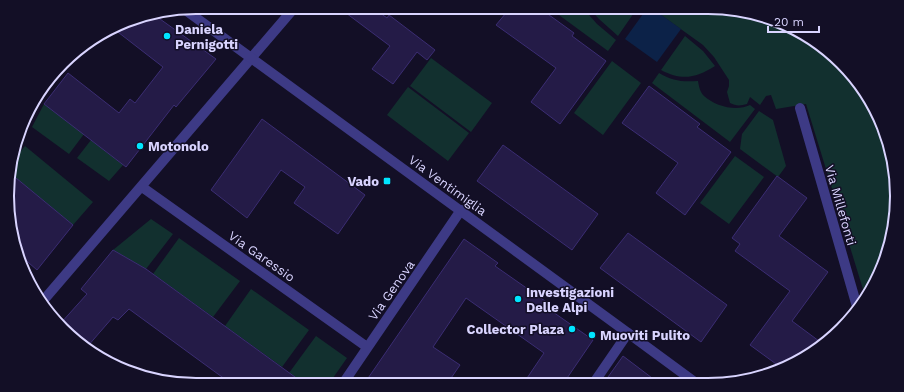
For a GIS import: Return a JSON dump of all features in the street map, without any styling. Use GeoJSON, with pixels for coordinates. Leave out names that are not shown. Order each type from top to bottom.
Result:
{"type":"FeatureCollection","features":[{"type":"Feature","properties":{"kind":"street","name":"Via Ventimiglia"},"geometry":{"type":"LineString","coordinates":[[191,14],[461,210],[688,378]]}},
{"type":"Feature","properties":{"kind":"street"},"geometry":{"type":"LineString","coordinates":[[46,298],[289,14]]}},
{"type":"Feature","properties":{"kind":"street","name":"Via Millefonti"},"geometry":{"type":"LineString","coordinates":[[800,108],[856,302]]}},
{"type":"Feature","properties":{"kind":"street","name":"Via Garessio"},"geometry":{"type":"LineString","coordinates":[[142,187],[367,347]]}},
{"type":"Feature","properties":{"kind":"street","name":"Via Genova"},"geometry":{"type":"LineString","coordinates":[[347,378],[461,210]]}},
{"type":"Feature","properties":{"kind":"street"},"geometry":{"type":"LineString","coordinates":[[597,378],[628,333]]}},
{"type":"Feature","properties":{"kind":"green space"},"geometry":{"type":"Polygon","coordinates":[[[558,14],[588,14],[597,24],[616,40],[608,51],[558,14]]]}},
{"type":"Feature","properties":{"kind":"green space"},"geometry":{"type":"Polygon","coordinates":[[[594,14],[633,14],[618,36],[594,14]]]}},
{"type":"Feature","properties":{"kind":"green space"},"geometry":{"type":"Polygon","coordinates":[[[660,14],[720,14],[744,17],[778,28],[799,38],[828,59],[845,76],[866,105],[876,126],[887,160],[890,184],[890,208],[884,243],[876,266],[863,291],[806,104],[776,109],[771,95],[766,96],[760,105],[750,97],[747,104],[734,105],[730,103],[727,92],[729,80],[714,57],[703,45],[660,14]]]}},
{"type":"Feature","properties":{"kind":"green space"},"geometry":{"type":"Polygon","coordinates":[[[685,36],[703,51],[715,66],[702,73],[689,77],[676,76],[661,70],[685,36]]]}},
{"type":"Feature","properties":{"kind":"green space"},"geometry":{"type":"Polygon","coordinates":[[[431,58],[492,103],[471,132],[410,86],[431,58]]]}},
{"type":"Feature","properties":{"kind":"green space"},"geometry":{"type":"Polygon","coordinates":[[[612,61],[641,83],[603,135],[574,113],[612,61]]]}},
{"type":"Feature","properties":{"kind":"green space"},"geometry":{"type":"Polygon","coordinates":[[[659,73],[677,80],[698,81],[704,96],[714,103],[732,108],[750,105],[755,109],[730,142],[652,83],[659,73]]]}},
{"type":"Feature","properties":{"kind":"green space"},"geometry":{"type":"Polygon","coordinates":[[[408,87],[469,133],[448,161],[387,115],[408,87]]]}},
{"type":"Feature","properties":{"kind":"green space"},"geometry":{"type":"Polygon","coordinates":[[[44,104],[84,134],[69,154],[32,127],[44,104]]]}},
{"type":"Feature","properties":{"kind":"green space"},"geometry":{"type":"Polygon","coordinates":[[[759,111],[773,120],[786,166],[778,177],[740,149],[742,134],[759,111]]]}},
{"type":"Feature","properties":{"kind":"green space"},"geometry":{"type":"Polygon","coordinates":[[[91,140],[123,165],[109,181],[77,158],[91,140]]]}},
{"type":"Feature","properties":{"kind":"green space"},"geometry":{"type":"Polygon","coordinates":[[[25,146],[93,202],[73,225],[15,177],[19,153],[25,146]]]}},
{"type":"Feature","properties":{"kind":"green space"},"geometry":{"type":"Polygon","coordinates":[[[735,156],[764,177],[729,224],[700,203],[735,156]]]}},
{"type":"Feature","properties":{"kind":"green space"},"geometry":{"type":"Polygon","coordinates":[[[151,219],[173,234],[146,269],[113,250],[151,219]]]}},
{"type":"Feature","properties":{"kind":"green space"},"geometry":{"type":"Polygon","coordinates":[[[179,238],[240,281],[213,317],[153,274],[179,238]]]}},
{"type":"Feature","properties":{"kind":"green space"},"geometry":{"type":"Polygon","coordinates":[[[251,289],[309,330],[282,367],[225,326],[251,289]]]}},
{"type":"Feature","properties":{"kind":"green space"},"geometry":{"type":"Polygon","coordinates":[[[316,336],[347,358],[333,378],[296,378],[289,373],[316,336]]]}},
{"type":"Feature","properties":{"kind":"water"},"geometry":{"type":"Polygon","coordinates":[[[643,14],[660,14],[681,29],[657,62],[625,39],[643,14]]]}},
{"type":"Feature","properties":{"kind":"building"},"geometry":{"type":"Polygon","coordinates":[[[347,14],[382,14],[387,18],[389,15],[435,50],[427,60],[417,52],[393,84],[372,69],[390,46],[347,14]]]}},
{"type":"Feature","properties":{"kind":"building"},"geometry":{"type":"Polygon","coordinates":[[[505,14],[548,14],[574,33],[572,36],[606,61],[560,124],[531,102],[556,68],[496,25],[505,14]]]}},
{"type":"Feature","properties":{"kind":"building"},"geometry":{"type":"Polygon","coordinates":[[[158,18],[216,59],[176,107],[174,105],[126,167],[44,104],[68,73],[119,113],[130,99],[135,103],[163,67],[118,32],[158,18]]]}},
{"type":"Feature","properties":{"kind":"building"},"geometry":{"type":"Polygon","coordinates":[[[649,86],[700,124],[697,127],[731,152],[685,215],[656,193],[678,163],[622,123],[649,86]]]}},
{"type":"Feature","properties":{"kind":"building"},"geometry":{"type":"Polygon","coordinates":[[[262,119],[365,195],[338,234],[294,203],[305,187],[281,170],[247,218],[211,190],[262,119]]]}},
{"type":"Feature","properties":{"kind":"building"},"geometry":{"type":"Polygon","coordinates":[[[503,145],[598,214],[572,250],[477,181],[503,145]]]}},
{"type":"Feature","properties":{"kind":"building"},"geometry":{"type":"Polygon","coordinates":[[[777,176],[807,198],[779,236],[828,272],[792,321],[818,341],[799,354],[777,364],[750,345],[790,291],[735,251],[740,244],[732,238],[777,176]]]}},
{"type":"Feature","properties":{"kind":"building"},"geometry":{"type":"Polygon","coordinates":[[[15,177],[73,225],[37,270],[26,260],[17,232],[14,208],[15,177]]]}},
{"type":"Feature","properties":{"kind":"building"},"geometry":{"type":"Polygon","coordinates":[[[628,233],[727,305],[701,342],[600,268],[628,233]]]}},
{"type":"Feature","properties":{"kind":"building"},"geometry":{"type":"Polygon","coordinates":[[[464,239],[498,263],[495,266],[555,308],[553,312],[593,340],[567,378],[527,378],[544,353],[466,298],[433,347],[460,365],[451,378],[368,378],[464,239]]]}},
{"type":"Feature","properties":{"kind":"building"},"geometry":{"type":"Polygon","coordinates":[[[113,250],[146,269],[296,378],[223,378],[129,309],[118,320],[113,317],[90,344],[63,321],[87,294],[81,289],[113,250]]]}},
{"type":"Feature","properties":{"kind":"building"},"geometry":{"type":"Polygon","coordinates":[[[623,356],[652,378],[607,378],[623,356]]]}},
{"type":"Feature","properties":{"kind":"place","name":"Daniela Pernigotti"},"geometry":{"type":"Point","coordinates":[167,36]}},
{"type":"Feature","properties":{"kind":"place","name":"Motonolo"},"geometry":{"type":"Point","coordinates":[140,146]}},
{"type":"Feature","properties":{"kind":"place","name":"Vado"},"geometry":{"type":"Point","coordinates":[387,181]}},
{"type":"Feature","properties":{"kind":"place","name":"Investigazioni Delle Alpi"},"geometry":{"type":"Point","coordinates":[518,299]}},
{"type":"Feature","properties":{"kind":"place","name":"Collector Plaza"},"geometry":{"type":"Point","coordinates":[572,329]}},
{"type":"Feature","properties":{"kind":"place","name":"Muoviti Pulito"},"geometry":{"type":"Point","coordinates":[592,335]}}]}
